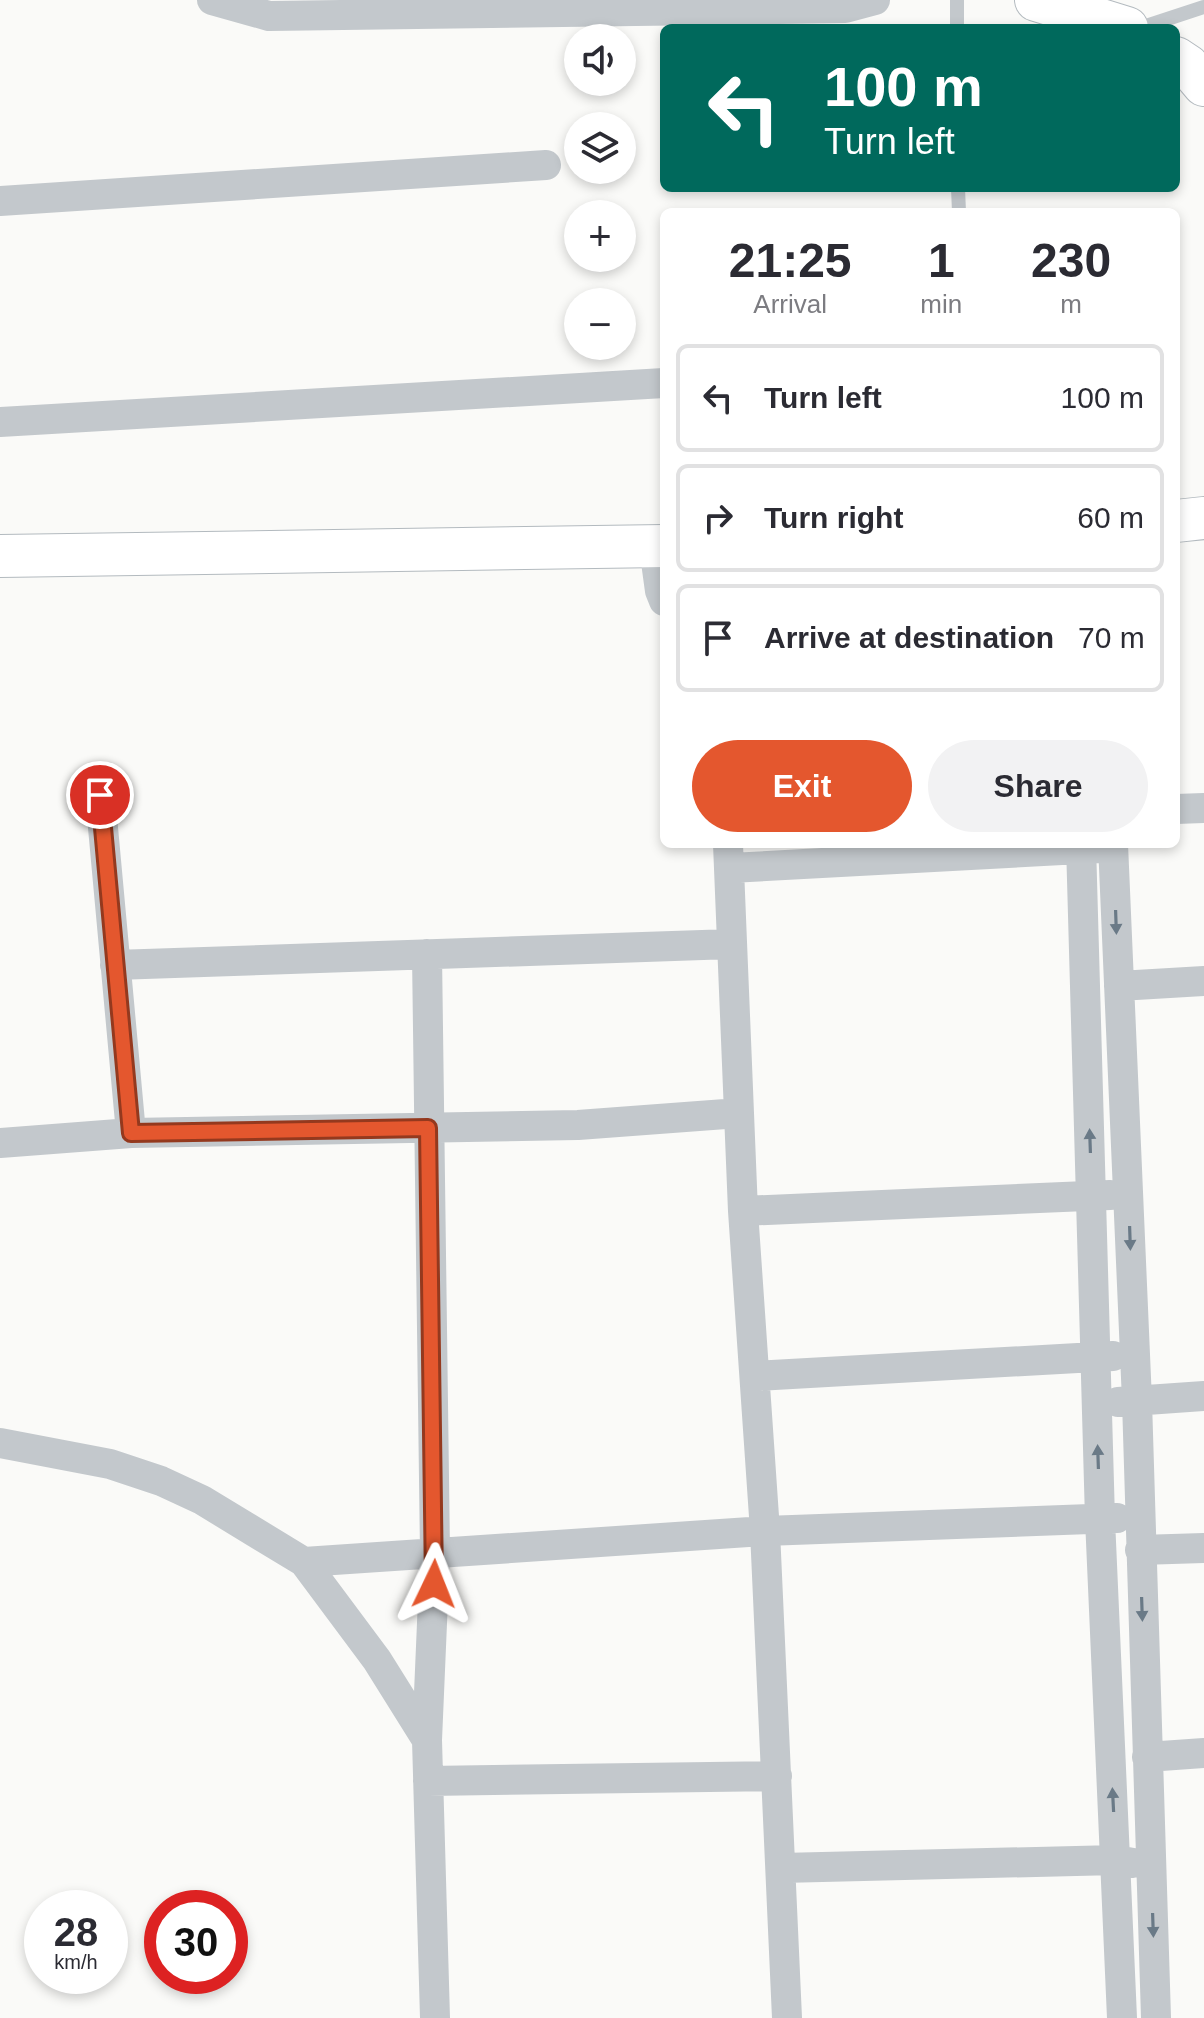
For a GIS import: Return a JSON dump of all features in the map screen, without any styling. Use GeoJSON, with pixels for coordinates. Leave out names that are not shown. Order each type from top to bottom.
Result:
{"type":"FeatureCollection","features":[{"type":"Feature","properties":{"kind":"street"},"geometry":{"type":"LineString","coordinates":[[216,1],[269,16],[768,5],[845,8],[875,0]]}},
{"type":"Feature","properties":{"kind":"street"},"geometry":{"type":"LineString","coordinates":[[1036,0],[1116,24]]}},
{"type":"Feature","properties":{"kind":"street"},"geometry":{"type":"LineString","coordinates":[[1094,0],[1124,24]]}},
{"type":"Feature","properties":{"kind":"street"},"geometry":{"type":"LineString","coordinates":[[1180,61],[1204,85]]}},
{"type":"Feature","properties":{"kind":"street"},"geometry":{"type":"LineString","coordinates":[[0,201],[546,165]]}},
{"type":"Feature","properties":{"kind":"street"},"geometry":{"type":"LineString","coordinates":[[0,422],[660,383]]}},
{"type":"Feature","properties":{"kind":"street"},"geometry":{"type":"LineString","coordinates":[[1180,521],[1204,518]]}},
{"type":"Feature","properties":{"kind":"street"},"geometry":{"type":"LineString","coordinates":[[0,556],[659,546],[660,591]]}},
{"type":"Feature","properties":{"kind":"street"},"geometry":{"type":"LineString","coordinates":[[100,795],[131,1133]]}},
{"type":"Feature","properties":{"kind":"street"},"geometry":{"type":"LineString","coordinates":[[1180,809],[1204,808]]}},
{"type":"Feature","properties":{"kind":"street"},"geometry":{"type":"LineString","coordinates":[[787,2018],[765,1531],[743,1211],[729,856],[1042,848]]}},
{"type":"Feature","properties":{"kind":"street"},"geometry":{"type":"LineString","coordinates":[[1081,848],[1100,1519],[1122,2018]]}},
{"type":"Feature","properties":{"kind":"street"},"geometry":{"type":"LineString","coordinates":[[1113,848],[1137,1401],[1156,2018]]}},
{"type":"Feature","properties":{"kind":"street"},"geometry":{"type":"LineString","coordinates":[[115,965],[732,944]]}},
{"type":"Feature","properties":{"kind":"street"},"geometry":{"type":"LineString","coordinates":[[427,954],[435,1553],[427,1740],[435,2018]]}},
{"type":"Feature","properties":{"kind":"street"},"geometry":{"type":"LineString","coordinates":[[1119,986],[1204,981]]}},
{"type":"Feature","properties":{"kind":"street"},"geometry":{"type":"LineString","coordinates":[[0,1143],[131,1133],[578,1125],[739,1113]]}},
{"type":"Feature","properties":{"kind":"street"},"geometry":{"type":"LineString","coordinates":[[743,1211],[1128,1194]]}},
{"type":"Feature","properties":{"kind":"street"},"geometry":{"type":"LineString","coordinates":[[755,1376],[1135,1355]]}},
{"type":"Feature","properties":{"kind":"street"},"geometry":{"type":"LineString","coordinates":[[1096,1404],[1204,1396]]}},
{"type":"Feature","properties":{"kind":"street"},"geometry":{"type":"LineString","coordinates":[[0,1443],[110,1464],[161,1481],[214,1507],[304,1562],[377,1660],[427,1740]]}},
{"type":"Feature","properties":{"kind":"street"},"geometry":{"type":"LineString","coordinates":[[304,1562],[765,1531],[1139,1516]]}},
{"type":"Feature","properties":{"kind":"street"},"geometry":{"type":"LineString","coordinates":[[1140,1550],[1204,1548]]}},
{"type":"Feature","properties":{"kind":"street"},"geometry":{"type":"LineString","coordinates":[[1147,1757],[1204,1753]]}},
{"type":"Feature","properties":{"kind":"street"},"geometry":{"type":"LineString","coordinates":[[428,1781],[777,1776]]}},
{"type":"Feature","properties":{"kind":"street"},"geometry":{"type":"LineString","coordinates":[[781,1868],[1116,1860],[1151,1867]]}},
{"type":"Feature","properties":{"kind":"lane"},"geometry":{"type":"LineString","coordinates":[[957,0],[957,24]]}},
{"type":"Feature","properties":{"kind":"lane"},"geometry":{"type":"LineString","coordinates":[[1152,24],[1204,7]]}},
{"type":"Feature","properties":{"kind":"route"},"geometry":{"type":"LineString","coordinates":[[100,795],[131,1133],[428,1128],[434,1584]]}}]}
